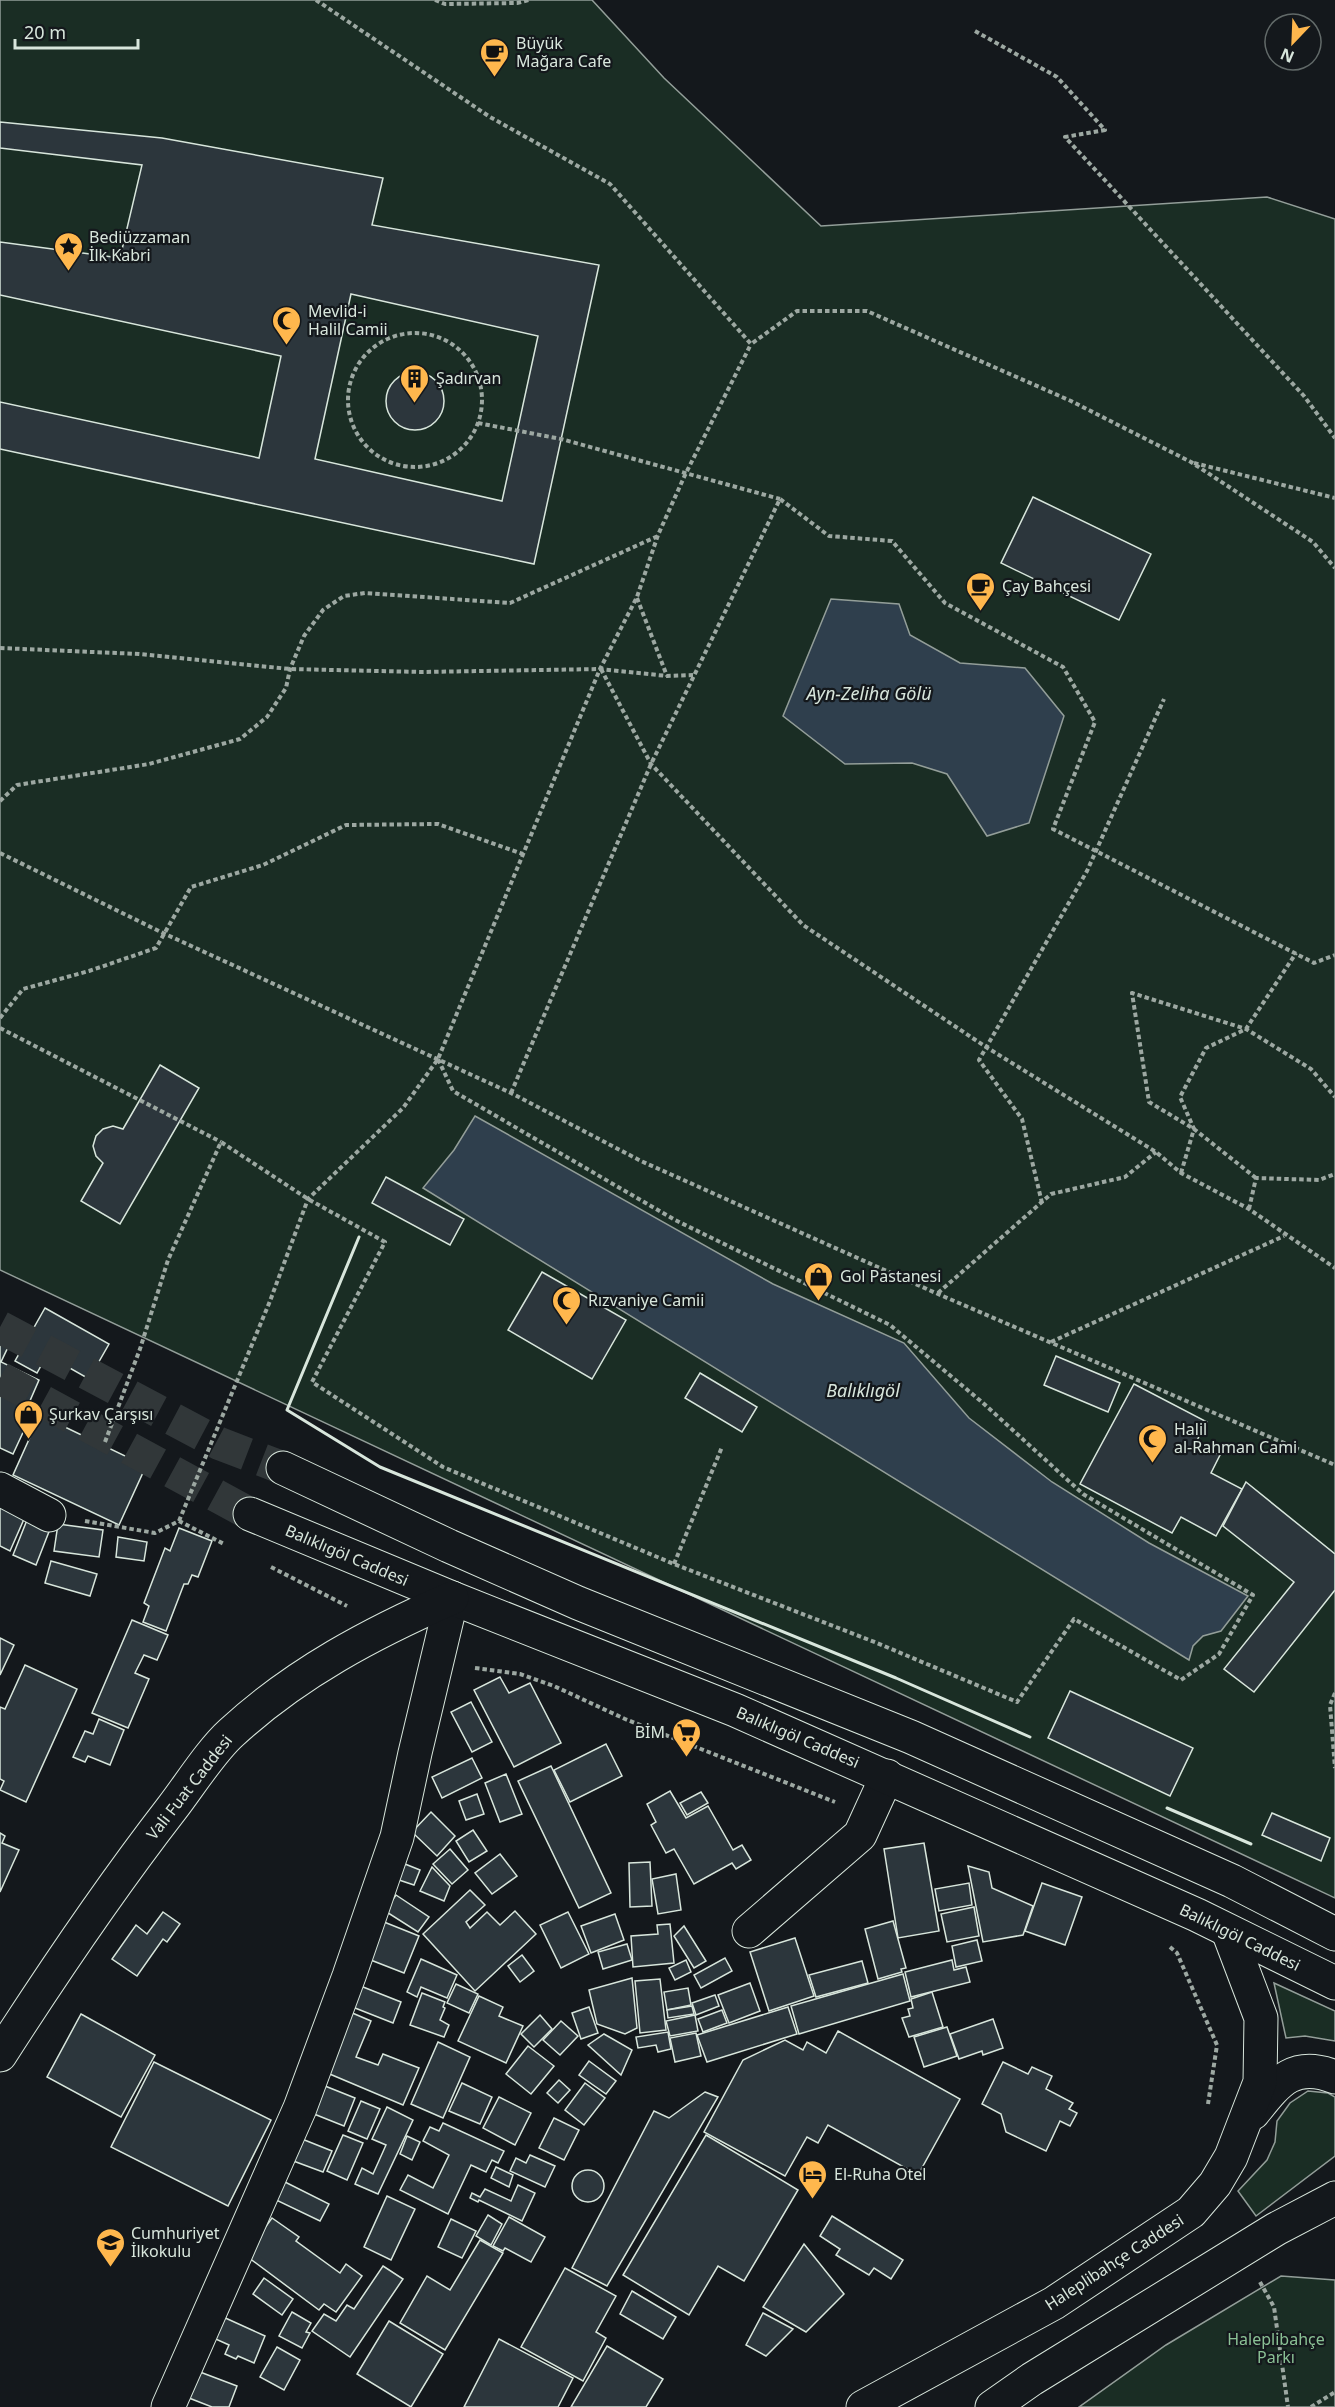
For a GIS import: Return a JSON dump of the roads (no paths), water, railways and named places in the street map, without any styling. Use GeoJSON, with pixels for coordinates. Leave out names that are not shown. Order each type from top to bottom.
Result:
{"type":"FeatureCollection","features":[{"type":"Feature","properties":{"kind":"main road"},"geometry":{"type":"LineString","coordinates":[[283,1468],[578,1604],[911,1737],[1232,1881],[1335,1934]]}},
{"type":"Feature","properties":{"kind":"main road"},"geometry":{"type":"LineString","coordinates":[[0,1489],[49,1515]]}},
{"type":"Feature","properties":{"kind":"main road","name":"Balıklıgöl Caddesi"},"geometry":{"type":"LineString","coordinates":[[250,1514],[452,1598],[735,1710],[1197,1915],[1335,1983]]}},
{"type":"Feature","properties":{"kind":"main road"},"geometry":{"type":"LineString","coordinates":[[168,2407],[300,2108],[353,1965],[397,1837],[452,1598]]}},
{"type":"Feature","properties":{"kind":"main road","name":"Vali Fuat Caddesi"},"geometry":{"type":"LineString","coordinates":[[0,2055],[64,1956],[229,1734],[306,1673],[387,1627],[452,1598]]}},
{"type":"Feature","properties":{"kind":"main road"},"geometry":{"type":"LineString","coordinates":[[749,1931],[860,1834],[887,1776]]}},
{"type":"Feature","properties":{"kind":"main road","name":"Haleplibahçe Caddesi"},"geometry":{"type":"LineString","coordinates":[[863,2407],[1054,2303],[1191,2212],[1220,2175],[1231,2157],[1260,2082],[1261,2018],[1228,1931]]}},
{"type":"Feature","properties":{"kind":"main road"},"geometry":{"type":"LineString","coordinates":[[1244,2124],[1276,2084],[1297,2073],[1319,2070],[1335,2077]]}},
{"type":"Feature","properties":{"kind":"main road"},"geometry":{"type":"LineString","coordinates":[[1276,2229],[1335,2181]]}},
{"type":"Feature","properties":{"kind":"main road"},"geometry":{"type":"LineString","coordinates":[[992,2407],[1032,2379],[1276,2229],[1335,2198]]}},
{"type":"Feature","properties":{"kind":"water","name":"Ayn-Zeliha Gölü"},"geometry":{"type":"Polygon","coordinates":[[[831,599],[899,604],[910,635],[960,663],[1025,668],[1064,716],[1029,823],[987,836],[947,774],[912,763],[845,764],[783,716],[831,599]]]}},
{"type":"Feature","properties":{"kind":"water","name":"Balıklıgöl"},"geometry":{"type":"Polygon","coordinates":[[[475,1116],[773,1284],[904,1343],[969,1418],[1052,1482],[1149,1543],[1248,1596],[1221,1631],[1203,1636],[1193,1646],[1189,1660],[423,1188],[454,1150],[475,1116]]]}},
{"type":"Feature","properties":{"kind":"tunnel"},"geometry":{"type":"LineString","coordinates":[[0,1327],[218,1443],[283,1468]]}},
{"type":"Feature","properties":{"kind":"tunnel"},"geometry":{"type":"LineString","coordinates":[[0,1378],[250,1514]]}},
{"type":"Feature","properties":{"kind":"place","name":"Büyük Mağara Cafe"},"geometry":{"type":"Point","coordinates":[495,78]}},
{"type":"Feature","properties":{"kind":"place","name":"Bediüzzaman İlk Kabri"},"geometry":{"type":"Point","coordinates":[68,272]}},
{"type":"Feature","properties":{"kind":"place","name":"Mevlid-i Halil Camii"},"geometry":{"type":"Point","coordinates":[287,346]}},
{"type":"Feature","properties":{"kind":"place","name":"Şadırvan"},"geometry":{"type":"Point","coordinates":[415,404]}},
{"type":"Feature","properties":{"kind":"place","name":"Çay Bahçesi"},"geometry":{"type":"Point","coordinates":[981,612]}},
{"type":"Feature","properties":{"kind":"place","name":"Gol Pastanesi"},"geometry":{"type":"Point","coordinates":[819,1302]}},
{"type":"Feature","properties":{"kind":"place","name":"Rızvaniye Camii"},"geometry":{"type":"Point","coordinates":[567,1326]}},
{"type":"Feature","properties":{"kind":"place","name":"Şurkav Çarşısı"},"geometry":{"type":"Point","coordinates":[28,1440]}},
{"type":"Feature","properties":{"kind":"place","name":"Halil al-Rahman Cami"},"geometry":{"type":"Point","coordinates":[1153,1464]}},
{"type":"Feature","properties":{"kind":"place","name":"BİM"},"geometry":{"type":"Point","coordinates":[686,1758]}},
{"type":"Feature","properties":{"kind":"place","name":"El-Ruha Otel"},"geometry":{"type":"Point","coordinates":[813,2200]}},
{"type":"Feature","properties":{"kind":"place","name":"Cumhuriyet İlkokulu"},"geometry":{"type":"Point","coordinates":[110,2268]}},
{"type":"Feature","properties":{"kind":"park label","name":"Haleplibahçe Parkı"},"geometry":{"type":"Point","coordinates":[1276,2348]}}]}
